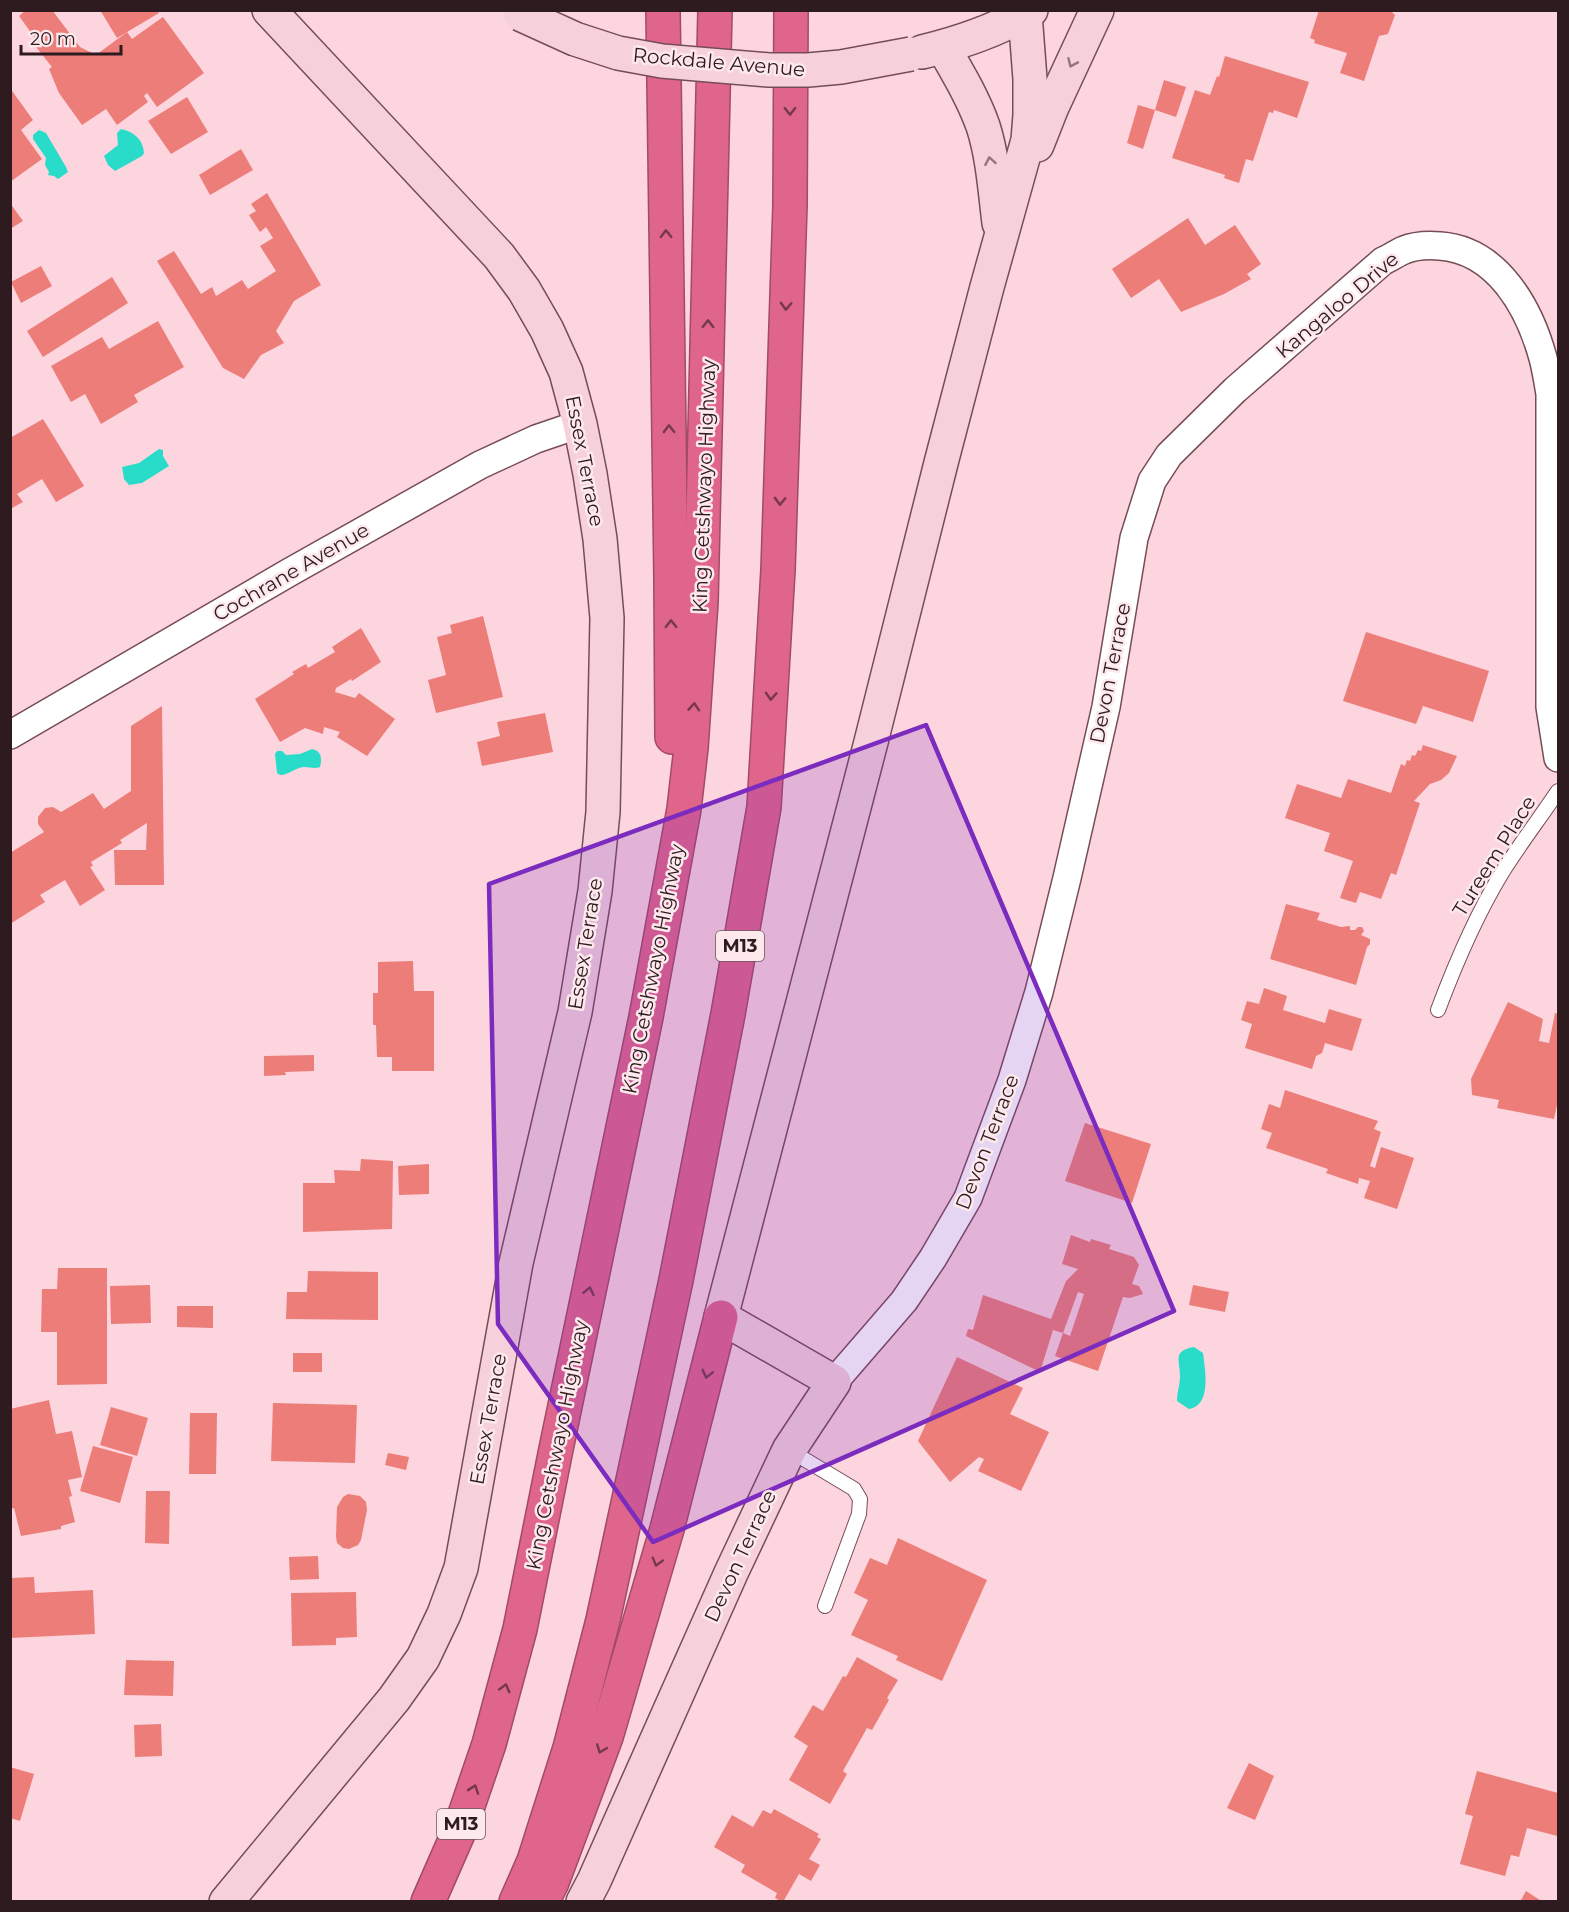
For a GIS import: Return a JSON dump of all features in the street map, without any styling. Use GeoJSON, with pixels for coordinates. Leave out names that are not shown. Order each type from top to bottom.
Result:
{"type":"FeatureCollection","features":[{"type":"Feature","properties":{"kind":"highway"},"geometry":{"type":"LineString","coordinates":[[663,10],[671,579],[672,871]]}},
{"type":"Feature","properties":{"kind":"highway","name":"King Cetshwayo Highway"},"geometry":{"type":"LineString","coordinates":[[428,1902],[460,1829],[489,1744],[520,1629],[646,1017],[684,809],[692,748],[699,650],[715,10]]}},
{"type":"Feature","properties":{"kind":"highway","name":"M13"},"geometry":{"type":"LineString","coordinates":[[516,1902],[534,1861],[566,1759],[603,1620],[676,1280],[728,1014],[764,807],[778,559],[790,205],[791,10]]}},
{"type":"Feature","properties":{"kind":"highway"},"geometry":{"type":"LineString","coordinates":[[542,1902],[552,1882],[606,1737],[667,1529],[721,1317]]}},
{"type":"Feature","properties":{"kind":"street","name":"Essex Terrace"},"geometry":{"type":"LineString","coordinates":[[226,1902],[394,1699],[423,1658],[444,1614],[461,1568],[516,1263],[574,1012],[595,891],[603,812],[607,618],[600,539],[580,424],[566,372],[548,330],[524,290],[499,256],[269,10]]}},
{"type":"Feature","properties":{"kind":"street"},"geometry":{"type":"LineString","coordinates":[[1001,240],[1052,107],[1097,10]]}},
{"type":"Feature","properties":{"kind":"street","name":"Rockdale Avenue"},"geometry":{"type":"LineString","coordinates":[[517,12],[575,39],[618,53],[662,61],[769,70],[841,67],[912,54],[943,47],[988,31],[1028,12]]}},
{"type":"Feature","properties":{"kind":"street"},"geometry":{"type":"LineString","coordinates":[[834,1382],[721,1317],[884,693],[941,463],[1028,140],[1030,79],[1028,12]]}},
{"type":"Feature","properties":{"kind":"street"},"geometry":{"type":"LineString","coordinates":[[943,47],[966,86],[983,128],[990,159],[1001,240]]}},
{"type":"Feature","properties":{"kind":"street","name":"Kangaloo Drive"},"geometry":{"type":"LineString","coordinates":[[1199,424],[1383,261],[1404,249],[1429,245],[1452,247],[1477,256],[1495,269],[1529,320],[1543,357],[1550,394],[1550,707],[1558,758]]}},
{"type":"Feature","properties":{"kind":"street","name":"Cochrane Avenue"},"geometry":{"type":"LineString","coordinates":[[10,735],[290,572],[480,465],[536,439],[580,424]]}},
{"type":"Feature","properties":{"kind":"street","name":"Devon Terrace"},"geometry":{"type":"LineString","coordinates":[[583,1902],[789,1450],[834,1382],[904,1301],[933,1258],[968,1198],[1012,1080],[1039,992],[1106,707],[1134,538],[1142,510],[1152,481],[1163,464],[1199,424]]}},
{"type":"Feature","properties":{"kind":"lane","name":"Tureem Place"},"geometry":{"type":"LineString","coordinates":[[1438,1010],[1456,962],[1480,911],[1503,872],[1558,791]]}},
{"type":"Feature","properties":{"kind":"lane"},"geometry":{"type":"LineString","coordinates":[[789,1450],[854,1489],[860,1499],[859,1514],[825,1606]]}},
{"type":"Feature","properties":{"kind":"highlighted area"},"geometry":{"type":"Polygon","coordinates":[[[926,725],[1174,1311],[653,1542],[498,1324],[489,884],[926,725]]]}},
{"type":"Feature","properties":{"kind":"shaded area"},"geometry":{"type":"Polygon","coordinates":[[[121,129],[137,137],[144,153],[115,171],[108,165],[104,156],[118,145],[117,133],[121,129]]]}},
{"type":"Feature","properties":{"kind":"shaded area"},"geometry":{"type":"Polygon","coordinates":[[[39,130],[46,133],[68,172],[58,179],[48,175],[49,172],[45,165],[46,158],[33,139],[33,135],[39,130]]]}},
{"type":"Feature","properties":{"kind":"shaded area"},"geometry":{"type":"Polygon","coordinates":[[[159,449],[163,450],[163,456],[169,466],[142,483],[129,485],[124,479],[122,467],[139,463],[159,449]]]}},
{"type":"Feature","properties":{"kind":"shaded area"},"geometry":{"type":"Polygon","coordinates":[[[312,749],[320,756],[320,767],[302,767],[283,775],[277,773],[275,754],[277,751],[282,751],[286,755],[300,754],[312,749]]]}},
{"type":"Feature","properties":{"kind":"shaded area"},"geometry":{"type":"Polygon","coordinates":[[[1194,1347],[1203,1353],[1205,1386],[1201,1401],[1189,1409],[1177,1401],[1180,1379],[1179,1357],[1183,1351],[1194,1347]]]}},
{"type":"Feature","properties":{"kind":"building"},"geometry":{"type":"Polygon","coordinates":[[[26,10],[52,10],[80,47],[96,55],[127,32],[132,39],[163,17],[204,73],[157,107],[147,93],[144,96],[148,102],[117,125],[106,109],[82,125],[59,93],[49,69],[52,67],[33,43],[37,41],[19,16],[26,10]]]}},
{"type":"Feature","properties":{"kind":"building"},"geometry":{"type":"Polygon","coordinates":[[[100,10],[157,10],[159,13],[117,38],[100,10]]]}},
{"type":"Feature","properties":{"kind":"building"},"geometry":{"type":"Polygon","coordinates":[[[1319,10],[1390,10],[1395,15],[1388,34],[1379,36],[1364,81],[1340,73],[1347,53],[1314,43],[1315,40],[1310,38],[1319,10]]]}},
{"type":"Feature","properties":{"kind":"building"},"geometry":{"type":"Polygon","coordinates":[[[1225,56],[1309,82],[1297,118],[1274,110],[1273,113],[1269,112],[1253,161],[1246,159],[1239,183],[1224,178],[1225,175],[1172,158],[1195,90],[1210,95],[1217,76],[1219,77],[1225,56]]]}},
{"type":"Feature","properties":{"kind":"building"},"geometry":{"type":"Polygon","coordinates":[[[1164,80],[1186,87],[1176,117],[1155,110],[1164,80]]]}},
{"type":"Feature","properties":{"kind":"building"},"geometry":{"type":"Polygon","coordinates":[[[10,88],[33,120],[21,130],[42,159],[10,182],[10,88]]]}},
{"type":"Feature","properties":{"kind":"building"},"geometry":{"type":"Polygon","coordinates":[[[187,97],[208,132],[171,154],[148,121],[187,97]]]}},
{"type":"Feature","properties":{"kind":"building"},"geometry":{"type":"Polygon","coordinates":[[[1138,105],[1155,110],[1143,149],[1127,143],[1138,105]]]}},
{"type":"Feature","properties":{"kind":"building"},"geometry":{"type":"Polygon","coordinates":[[[241,149],[253,170],[210,195],[199,175],[241,149]]]}},
{"type":"Feature","properties":{"kind":"building"},"geometry":{"type":"Polygon","coordinates":[[[267,193],[321,285],[294,301],[276,331],[284,343],[261,355],[244,379],[223,368],[157,261],[174,251],[201,294],[212,287],[216,296],[242,280],[248,289],[276,271],[260,246],[273,238],[266,227],[260,232],[249,215],[256,211],[251,204],[267,193]]]}},
{"type":"Feature","properties":{"kind":"building"},"geometry":{"type":"Polygon","coordinates":[[[10,203],[23,221],[10,229],[10,203]]]}},
{"type":"Feature","properties":{"kind":"building"},"geometry":{"type":"Polygon","coordinates":[[[1188,218],[1205,245],[1235,225],[1261,264],[1247,274],[1251,279],[1224,294],[1181,312],[1159,279],[1131,298],[1112,269],[1188,218]]]}},
{"type":"Feature","properties":{"kind":"building"},"geometry":{"type":"Polygon","coordinates":[[[41,266],[52,286],[21,303],[11,282],[41,266]]]}},
{"type":"Feature","properties":{"kind":"building"},"geometry":{"type":"Polygon","coordinates":[[[112,277],[128,303],[43,357],[27,331],[112,277]]]}},
{"type":"Feature","properties":{"kind":"building"},"geometry":{"type":"Polygon","coordinates":[[[158,321],[184,367],[134,395],[138,402],[101,424],[85,394],[71,402],[51,366],[102,337],[109,349],[158,321]]]}},
{"type":"Feature","properties":{"kind":"building"},"geometry":{"type":"Polygon","coordinates":[[[43,419],[84,486],[56,502],[42,479],[17,494],[23,502],[10,509],[10,438],[43,419]]]}},
{"type":"Feature","properties":{"kind":"building"},"geometry":{"type":"Polygon","coordinates":[[[483,616],[503,697],[436,713],[428,680],[446,675],[437,637],[452,633],[450,625],[483,616]]]}},
{"type":"Feature","properties":{"kind":"building"},"geometry":{"type":"Polygon","coordinates":[[[361,628],[381,662],[352,681],[351,679],[336,688],[335,692],[355,698],[359,693],[395,719],[367,756],[337,737],[340,732],[324,727],[323,734],[305,728],[280,742],[255,699],[294,674],[292,672],[306,664],[308,668],[335,652],[332,647],[361,628]]]}},
{"type":"Feature","properties":{"kind":"building"},"geometry":{"type":"Polygon","coordinates":[[[1366,632],[1489,671],[1473,722],[1423,706],[1416,724],[1343,701],[1366,632]]]}},
{"type":"Feature","properties":{"kind":"building"},"geometry":{"type":"Polygon","coordinates":[[[162,706],[164,885],[115,885],[114,850],[146,850],[147,823],[120,840],[122,843],[91,862],[93,866],[90,867],[105,890],[80,906],[65,880],[40,895],[45,902],[10,924],[10,853],[44,832],[38,824],[38,817],[45,808],[53,807],[61,812],[93,793],[104,809],[131,791],[131,726],[162,706]]]}},
{"type":"Feature","properties":{"kind":"building"},"geometry":{"type":"Polygon","coordinates":[[[545,713],[553,752],[482,766],[477,742],[500,736],[497,722],[545,713]]]}},
{"type":"Feature","properties":{"kind":"building"},"geometry":{"type":"Polygon","coordinates":[[[1423,745],[1457,756],[1449,773],[1441,780],[1430,784],[1414,801],[1420,803],[1396,875],[1391,873],[1381,899],[1360,892],[1356,903],[1340,898],[1353,861],[1324,851],[1330,833],[1285,818],[1297,784],[1341,798],[1348,779],[1391,793],[1401,764],[1405,766],[1412,755],[1415,756],[1418,750],[1421,751],[1423,745]]]}},
{"type":"Feature","properties":{"kind":"building"},"geometry":{"type":"Polygon","coordinates":[[[1286,904],[1320,913],[1317,920],[1341,927],[1350,926],[1350,930],[1362,927],[1364,931],[1361,935],[1370,939],[1370,944],[1367,947],[1356,985],[1270,959],[1286,904]]]}},
{"type":"Feature","properties":{"kind":"building"},"geometry":{"type":"Polygon","coordinates":[[[413,961],[414,991],[434,991],[434,1071],[392,1071],[392,1057],[377,1057],[376,1025],[373,1025],[373,993],[378,993],[378,962],[413,961]]]}},
{"type":"Feature","properties":{"kind":"building"},"geometry":{"type":"Polygon","coordinates":[[[1264,988],[1287,996],[1283,1010],[1325,1023],[1329,1009],[1362,1019],[1352,1051],[1325,1043],[1322,1053],[1316,1056],[1312,1069],[1245,1048],[1252,1024],[1241,1020],[1247,1001],[1259,1004],[1264,988]]]}},
{"type":"Feature","properties":{"kind":"building"},"geometry":{"type":"Polygon","coordinates":[[[1508,1002],[1543,1019],[1539,1041],[1549,1043],[1555,1013],[1558,1014],[1558,1105],[1554,1119],[1497,1108],[1499,1100],[1472,1095],[1471,1079],[1508,1002]]]}},
{"type":"Feature","properties":{"kind":"building"},"geometry":{"type":"Polygon","coordinates":[[[314,1055],[314,1071],[285,1072],[286,1075],[264,1076],[264,1056],[314,1055]]]}},
{"type":"Feature","properties":{"kind":"building"},"geometry":{"type":"Polygon","coordinates":[[[1285,1090],[1378,1121],[1374,1129],[1381,1132],[1370,1166],[1375,1168],[1381,1147],[1414,1158],[1397,1209],[1364,1198],[1370,1181],[1359,1178],[1358,1184],[1326,1173],[1328,1169],[1266,1148],[1272,1133],[1261,1129],[1269,1104],[1280,1108],[1285,1090]]]}},
{"type":"Feature","properties":{"kind":"building"},"geometry":{"type":"Polygon","coordinates":[[[1085,1123],[1151,1144],[1132,1203],[1065,1181],[1085,1123]]]}},
{"type":"Feature","properties":{"kind":"building"},"geometry":{"type":"Polygon","coordinates":[[[361,1159],[393,1161],[392,1229],[303,1232],[303,1183],[335,1183],[334,1170],[360,1171],[361,1159]]]}},
{"type":"Feature","properties":{"kind":"building"},"geometry":{"type":"Polygon","coordinates":[[[429,1164],[429,1194],[399,1195],[398,1166],[429,1164]]]}},
{"type":"Feature","properties":{"kind":"building"},"geometry":{"type":"Polygon","coordinates":[[[1071,1235],[1090,1242],[1091,1239],[1111,1245],[1109,1249],[1134,1257],[1139,1265],[1132,1284],[1139,1286],[1143,1294],[1130,1298],[1123,1297],[1098,1371],[1055,1356],[1063,1333],[1053,1330],[1040,1372],[966,1336],[968,1329],[973,1330],[983,1295],[1051,1319],[1066,1281],[1078,1269],[1062,1264],[1071,1235]],[[1078,1292],[1063,1333],[1070,1336],[1084,1294],[1078,1292]]]}},
{"type":"Feature","properties":{"kind":"building"},"geometry":{"type":"Polygon","coordinates":[[[58,1268],[107,1268],[107,1384],[57,1385],[57,1332],[41,1332],[42,1289],[57,1289],[58,1268]]]}},
{"type":"Feature","properties":{"kind":"building"},"geometry":{"type":"Polygon","coordinates":[[[308,1271],[378,1272],[378,1320],[286,1319],[287,1292],[307,1292],[308,1271]]]}},
{"type":"Feature","properties":{"kind":"building"},"geometry":{"type":"Polygon","coordinates":[[[150,1285],[151,1323],[111,1324],[110,1286],[150,1285]]]}},
{"type":"Feature","properties":{"kind":"building"},"geometry":{"type":"Polygon","coordinates":[[[1193,1285],[1229,1292],[1225,1312],[1189,1305],[1193,1285]]]}},
{"type":"Feature","properties":{"kind":"building"},"geometry":{"type":"Polygon","coordinates":[[[177,1306],[213,1306],[213,1328],[177,1327],[177,1306]]]}},
{"type":"Feature","properties":{"kind":"building"},"geometry":{"type":"Polygon","coordinates":[[[293,1353],[322,1353],[322,1372],[293,1372],[293,1353]]]}},
{"type":"Feature","properties":{"kind":"building"},"geometry":{"type":"Polygon","coordinates":[[[957,1357],[1023,1388],[1010,1414],[1049,1432],[1021,1491],[978,1471],[984,1459],[979,1457],[950,1482],[918,1441],[957,1357]]]}},
{"type":"Feature","properties":{"kind":"building"},"geometry":{"type":"Polygon","coordinates":[[[49,1400],[56,1434],[72,1431],[82,1477],[68,1480],[72,1496],[69,1497],[75,1522],[61,1526],[61,1529],[21,1536],[14,1508],[10,1509],[10,1409],[49,1400]]]}},
{"type":"Feature","properties":{"kind":"building"},"geometry":{"type":"Polygon","coordinates":[[[273,1403],[357,1405],[355,1463],[271,1461],[273,1403]]]}},
{"type":"Feature","properties":{"kind":"building"},"geometry":{"type":"Polygon","coordinates":[[[111,1407],[148,1418],[137,1456],[100,1445],[111,1407]]]}},
{"type":"Feature","properties":{"kind":"building"},"geometry":{"type":"Polygon","coordinates":[[[190,1413],[217,1413],[216,1474],[189,1474],[190,1413]]]}},
{"type":"Feature","properties":{"kind":"building"},"geometry":{"type":"Polygon","coordinates":[[[93,1446],[133,1457],[120,1503],[80,1491],[93,1446]]]}},
{"type":"Feature","properties":{"kind":"building"},"geometry":{"type":"Polygon","coordinates":[[[388,1453],[409,1457],[406,1470],[385,1465],[388,1453]]]}},
{"type":"Feature","properties":{"kind":"building"},"geometry":{"type":"Polygon","coordinates":[[[146,1491],[170,1491],[169,1544],[145,1543],[146,1491]]]}},
{"type":"Feature","properties":{"kind":"building"},"geometry":{"type":"Polygon","coordinates":[[[348,1494],[360,1496],[366,1502],[367,1510],[361,1540],[358,1545],[349,1549],[337,1543],[336,1536],[337,1507],[343,1497],[348,1494]]]}},
{"type":"Feature","properties":{"kind":"building"},"geometry":{"type":"Polygon","coordinates":[[[898,1538],[987,1580],[942,1681],[896,1660],[898,1656],[851,1635],[868,1600],[854,1593],[870,1558],[887,1565],[898,1538]]]}},
{"type":"Feature","properties":{"kind":"building"},"geometry":{"type":"Polygon","coordinates":[[[318,1556],[319,1579],[290,1580],[289,1557],[318,1556]]]}},
{"type":"Feature","properties":{"kind":"building"},"geometry":{"type":"Polygon","coordinates":[[[34,1577],[35,1593],[93,1590],[95,1634],[10,1638],[10,1578],[34,1577]]]}},
{"type":"Feature","properties":{"kind":"building"},"geometry":{"type":"Polygon","coordinates":[[[356,1592],[357,1637],[336,1638],[336,1645],[292,1646],[291,1593],[356,1592]]]}},
{"type":"Feature","properties":{"kind":"building"},"geometry":{"type":"Polygon","coordinates":[[[857,1657],[898,1680],[872,1730],[867,1728],[843,1771],[847,1774],[830,1804],[789,1780],[808,1746],[794,1737],[813,1705],[823,1711],[857,1657]]]}},
{"type":"Feature","properties":{"kind":"building"},"geometry":{"type":"Polygon","coordinates":[[[126,1660],[174,1661],[173,1696],[124,1695],[126,1660]]]}},
{"type":"Feature","properties":{"kind":"building"},"geometry":{"type":"Polygon","coordinates":[[[161,1724],[162,1756],[135,1757],[134,1725],[161,1724]]]}},
{"type":"Feature","properties":{"kind":"building"},"geometry":{"type":"Polygon","coordinates":[[[1249,1763],[1274,1776],[1255,1820],[1227,1808],[1249,1763]]]}},
{"type":"Feature","properties":{"kind":"building"},"geometry":{"type":"Polygon","coordinates":[[[10,1767],[34,1774],[20,1821],[10,1818],[10,1767]]]}},
{"type":"Feature","properties":{"kind":"building"},"geometry":{"type":"Polygon","coordinates":[[[1477,1771],[1558,1793],[1557,1836],[1527,1828],[1519,1857],[1511,1855],[1505,1876],[1460,1864],[1473,1816],[1465,1814],[1477,1771]]]}},
{"type":"Feature","properties":{"kind":"building"},"geometry":{"type":"Polygon","coordinates":[[[774,1809],[819,1834],[817,1837],[821,1839],[809,1859],[820,1865],[811,1881],[799,1874],[783,1902],[775,1898],[777,1893],[741,1872],[745,1865],[714,1847],[732,1815],[753,1827],[763,1810],[771,1814],[774,1809]]]}},
{"type":"Feature","properties":{"kind":"building"},"geometry":{"type":"Polygon","coordinates":[[[1526,1891],[1543,1902],[1520,1902],[1526,1891]]]}}]}
